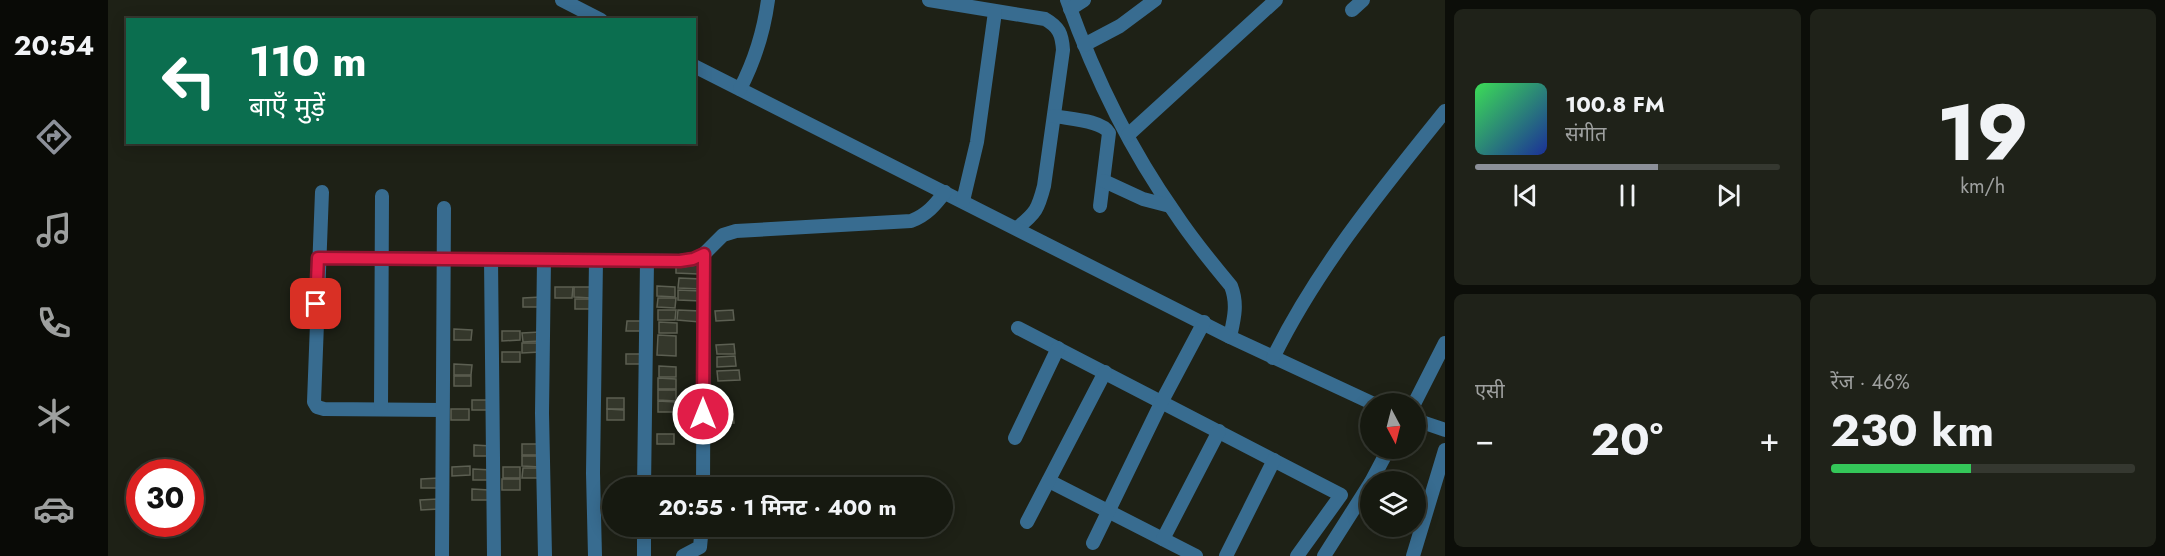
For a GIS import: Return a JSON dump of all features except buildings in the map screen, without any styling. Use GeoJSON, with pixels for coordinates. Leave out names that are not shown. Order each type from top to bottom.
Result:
{"type":"FeatureCollection","features":[{"type":"Feature","properties":{"kind":"street"},"geometry":{"type":"LineString","coordinates":[[562,0],[597,18]]}},
{"type":"Feature","properties":{"kind":"street"},"geometry":{"type":"LineString","coordinates":[[745,79],[760,35],[768,0]]}},
{"type":"Feature","properties":{"kind":"street"},"geometry":{"type":"LineString","coordinates":[[934,0],[1045,19],[1056,25],[1062,35],[1064,50],[1044,186],[1033,216],[1017,228]]}},
{"type":"Feature","properties":{"kind":"street"},"geometry":{"type":"LineString","coordinates":[[1084,0],[1069,5],[1109,102],[1170,206],[1231,286],[1236,309],[1230,337]]}},
{"type":"Feature","properties":{"kind":"street"},"geometry":{"type":"LineString","coordinates":[[1084,45],[1120,26],[1155,0]]}},
{"type":"Feature","properties":{"kind":"street"},"geometry":{"type":"LineString","coordinates":[[1128,135],[1276,0]]}},
{"type":"Feature","properties":{"kind":"street"},"geometry":{"type":"LineString","coordinates":[[1352,10],[1363,0]]}},
{"type":"Feature","properties":{"kind":"street"},"geometry":{"type":"LineString","coordinates":[[963,201],[977,142],[995,12]]}},
{"type":"Feature","properties":{"kind":"street"},"geometry":{"type":"LineString","coordinates":[[696,67],[745,79],[945,192],[1230,337],[1360,398]]}},
{"type":"Feature","properties":{"kind":"street"},"geometry":{"type":"LineString","coordinates":[[1273,358],[1304,299],[1342,242],[1445,111]]}},
{"type":"Feature","properties":{"kind":"street"},"geometry":{"type":"LineString","coordinates":[[1054,116],[1106,127],[1109,140],[1100,206]]}},
{"type":"Feature","properties":{"kind":"street"},"geometry":{"type":"LineString","coordinates":[[1104,181],[1143,199],[1170,206]]}},
{"type":"Feature","properties":{"kind":"street"},"geometry":{"type":"LineString","coordinates":[[322,192],[314,402],[317,407],[324,409],[442,410]]}},
{"type":"Feature","properties":{"kind":"street"},"geometry":{"type":"LineString","coordinates":[[318,258],[680,261],[704,254],[723,235],[736,231],[910,220],[922,217],[931,210],[945,192]]}},
{"type":"Feature","properties":{"kind":"street"},"geometry":{"type":"LineString","coordinates":[[381,409],[382,196]]}},
{"type":"Feature","properties":{"kind":"street"},"geometry":{"type":"LineString","coordinates":[[442,556],[444,208]]}},
{"type":"Feature","properties":{"kind":"street"},"geometry":{"type":"LineString","coordinates":[[703,477],[704,254]]}},
{"type":"Feature","properties":{"kind":"street"},"geometry":{"type":"LineString","coordinates":[[491,259],[494,556]]}},
{"type":"Feature","properties":{"kind":"street"},"geometry":{"type":"LineString","coordinates":[[544,260],[542,413],[545,556]]}},
{"type":"Feature","properties":{"kind":"street"},"geometry":{"type":"LineString","coordinates":[[595,556],[593,473],[596,260]]}},
{"type":"Feature","properties":{"kind":"street"},"geometry":{"type":"LineString","coordinates":[[645,477],[647,261]]}},
{"type":"Feature","properties":{"kind":"street"},"geometry":{"type":"LineString","coordinates":[[1093,543],[1162,401],[1204,322]]}},
{"type":"Feature","properties":{"kind":"street"},"geometry":{"type":"LineString","coordinates":[[1018,328],[1341,495],[1297,556]]}},
{"type":"Feature","properties":{"kind":"street"},"geometry":{"type":"LineString","coordinates":[[1420,393],[1445,343]]}},
{"type":"Feature","properties":{"kind":"street"},"geometry":{"type":"LineString","coordinates":[[1015,438],[1058,348]]}},
{"type":"Feature","properties":{"kind":"street"},"geometry":{"type":"LineString","coordinates":[[1027,522],[1105,372]]}},
{"type":"Feature","properties":{"kind":"street"},"geometry":{"type":"LineString","coordinates":[[1426,423],[1445,430]]}},
{"type":"Feature","properties":{"kind":"street"},"geometry":{"type":"LineString","coordinates":[[1163,539],[1220,431]]}},
{"type":"Feature","properties":{"kind":"street"},"geometry":{"type":"LineString","coordinates":[[1413,556],[1445,450]]}},
{"type":"Feature","properties":{"kind":"street"},"geometry":{"type":"LineString","coordinates":[[1226,556],[1274,460]]}},
{"type":"Feature","properties":{"kind":"street"},"geometry":{"type":"LineString","coordinates":[[1049,481],[1196,556]]}},
{"type":"Feature","properties":{"kind":"street"},"geometry":{"type":"LineString","coordinates":[[1324,556],[1360,499]]}},
{"type":"Feature","properties":{"kind":"street"},"geometry":{"type":"LineString","coordinates":[[644,537],[644,556]]}},
{"type":"Feature","properties":{"kind":"street"},"geometry":{"type":"LineString","coordinates":[[683,556],[701,551]]}},
{"type":"Feature","properties":{"kind":"route"},"geometry":{"type":"LineString","coordinates":[[316,304],[318,258],[680,261],[704,254],[703,414]]}}]}
